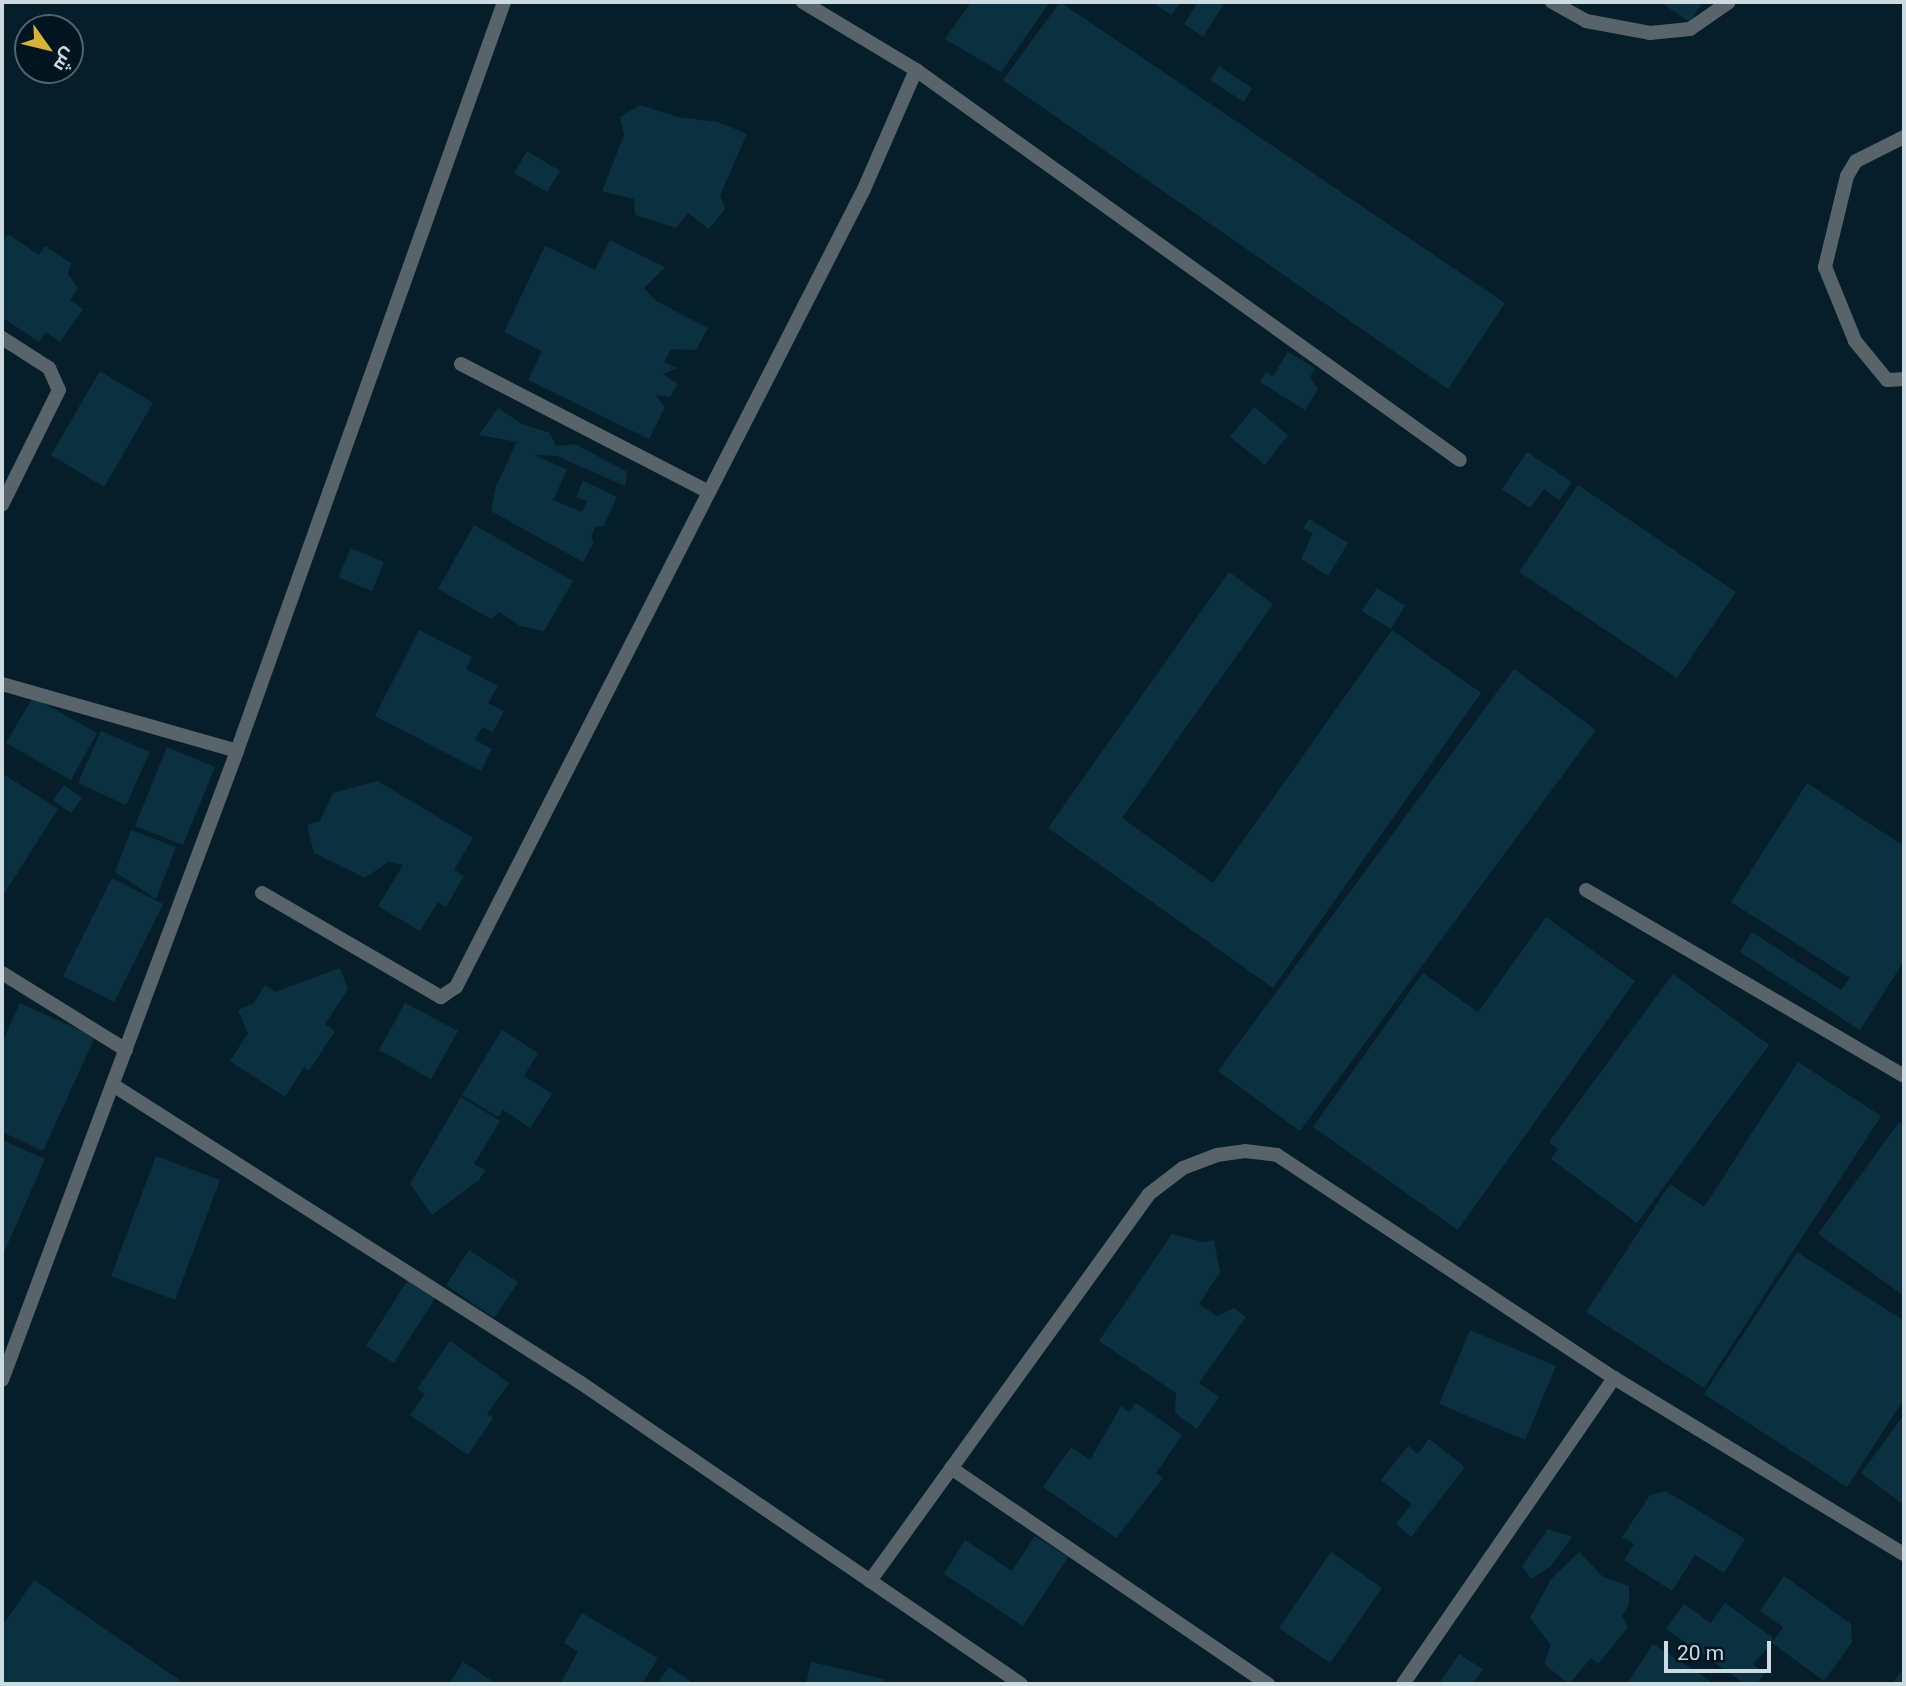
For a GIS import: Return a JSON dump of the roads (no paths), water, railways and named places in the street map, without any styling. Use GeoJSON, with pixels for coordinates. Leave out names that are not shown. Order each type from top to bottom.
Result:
{"type":"FeatureCollection","features":[{"type":"Feature","properties":{"kind":"street"},"geometry":{"type":"LineString","coordinates":[[2,1380],[237,751],[504,2]]}},
{"type":"Feature","properties":{"kind":"street"},"geometry":{"type":"LineString","coordinates":[[803,2],[916,70],[1460,460]]}},
{"type":"Feature","properties":{"kind":"street"},"geometry":{"type":"LineString","coordinates":[[1552,2],[1586,21],[1650,33],[1690,29],[1728,2]]}},
{"type":"Feature","properties":{"kind":"street"},"geometry":{"type":"LineString","coordinates":[[262,893],[441,997],[456,988],[864,189],[916,70]]}},
{"type":"Feature","properties":{"kind":"street"},"geometry":{"type":"LineString","coordinates":[[1904,137],[1856,161],[1847,176],[1825,267],[1855,341],[1887,380],[1904,379]]}},
{"type":"Feature","properties":{"kind":"street"},"geometry":{"type":"LineString","coordinates":[[2,338],[49,368],[59,390],[2,505]]}},
{"type":"Feature","properties":{"kind":"street"},"geometry":{"type":"LineString","coordinates":[[460,364],[709,492]]}},
{"type":"Feature","properties":{"kind":"street"},"geometry":{"type":"LineString","coordinates":[[2,684],[237,751]]}},
{"type":"Feature","properties":{"kind":"street"},"geometry":{"type":"LineString","coordinates":[[1586,890],[1904,1076]]}},
{"type":"Feature","properties":{"kind":"street"},"geometry":{"type":"LineString","coordinates":[[2,973],[126,1050]]}},
{"type":"Feature","properties":{"kind":"street"},"geometry":{"type":"LineString","coordinates":[[113,1085],[581,1383],[1021,1684]]}},
{"type":"Feature","properties":{"kind":"street"},"geometry":{"type":"LineString","coordinates":[[870,1581],[1149,1194],[1183,1168],[1245,1151],[1277,1155],[1615,1378],[1904,1554]]}},
{"type":"Feature","properties":{"kind":"street"},"geometry":{"type":"LineString","coordinates":[[1403,1684],[1615,1378]]}},
{"type":"Feature","properties":{"kind":"street"},"geometry":{"type":"LineString","coordinates":[[951,1468],[1268,1684]]}}]}
